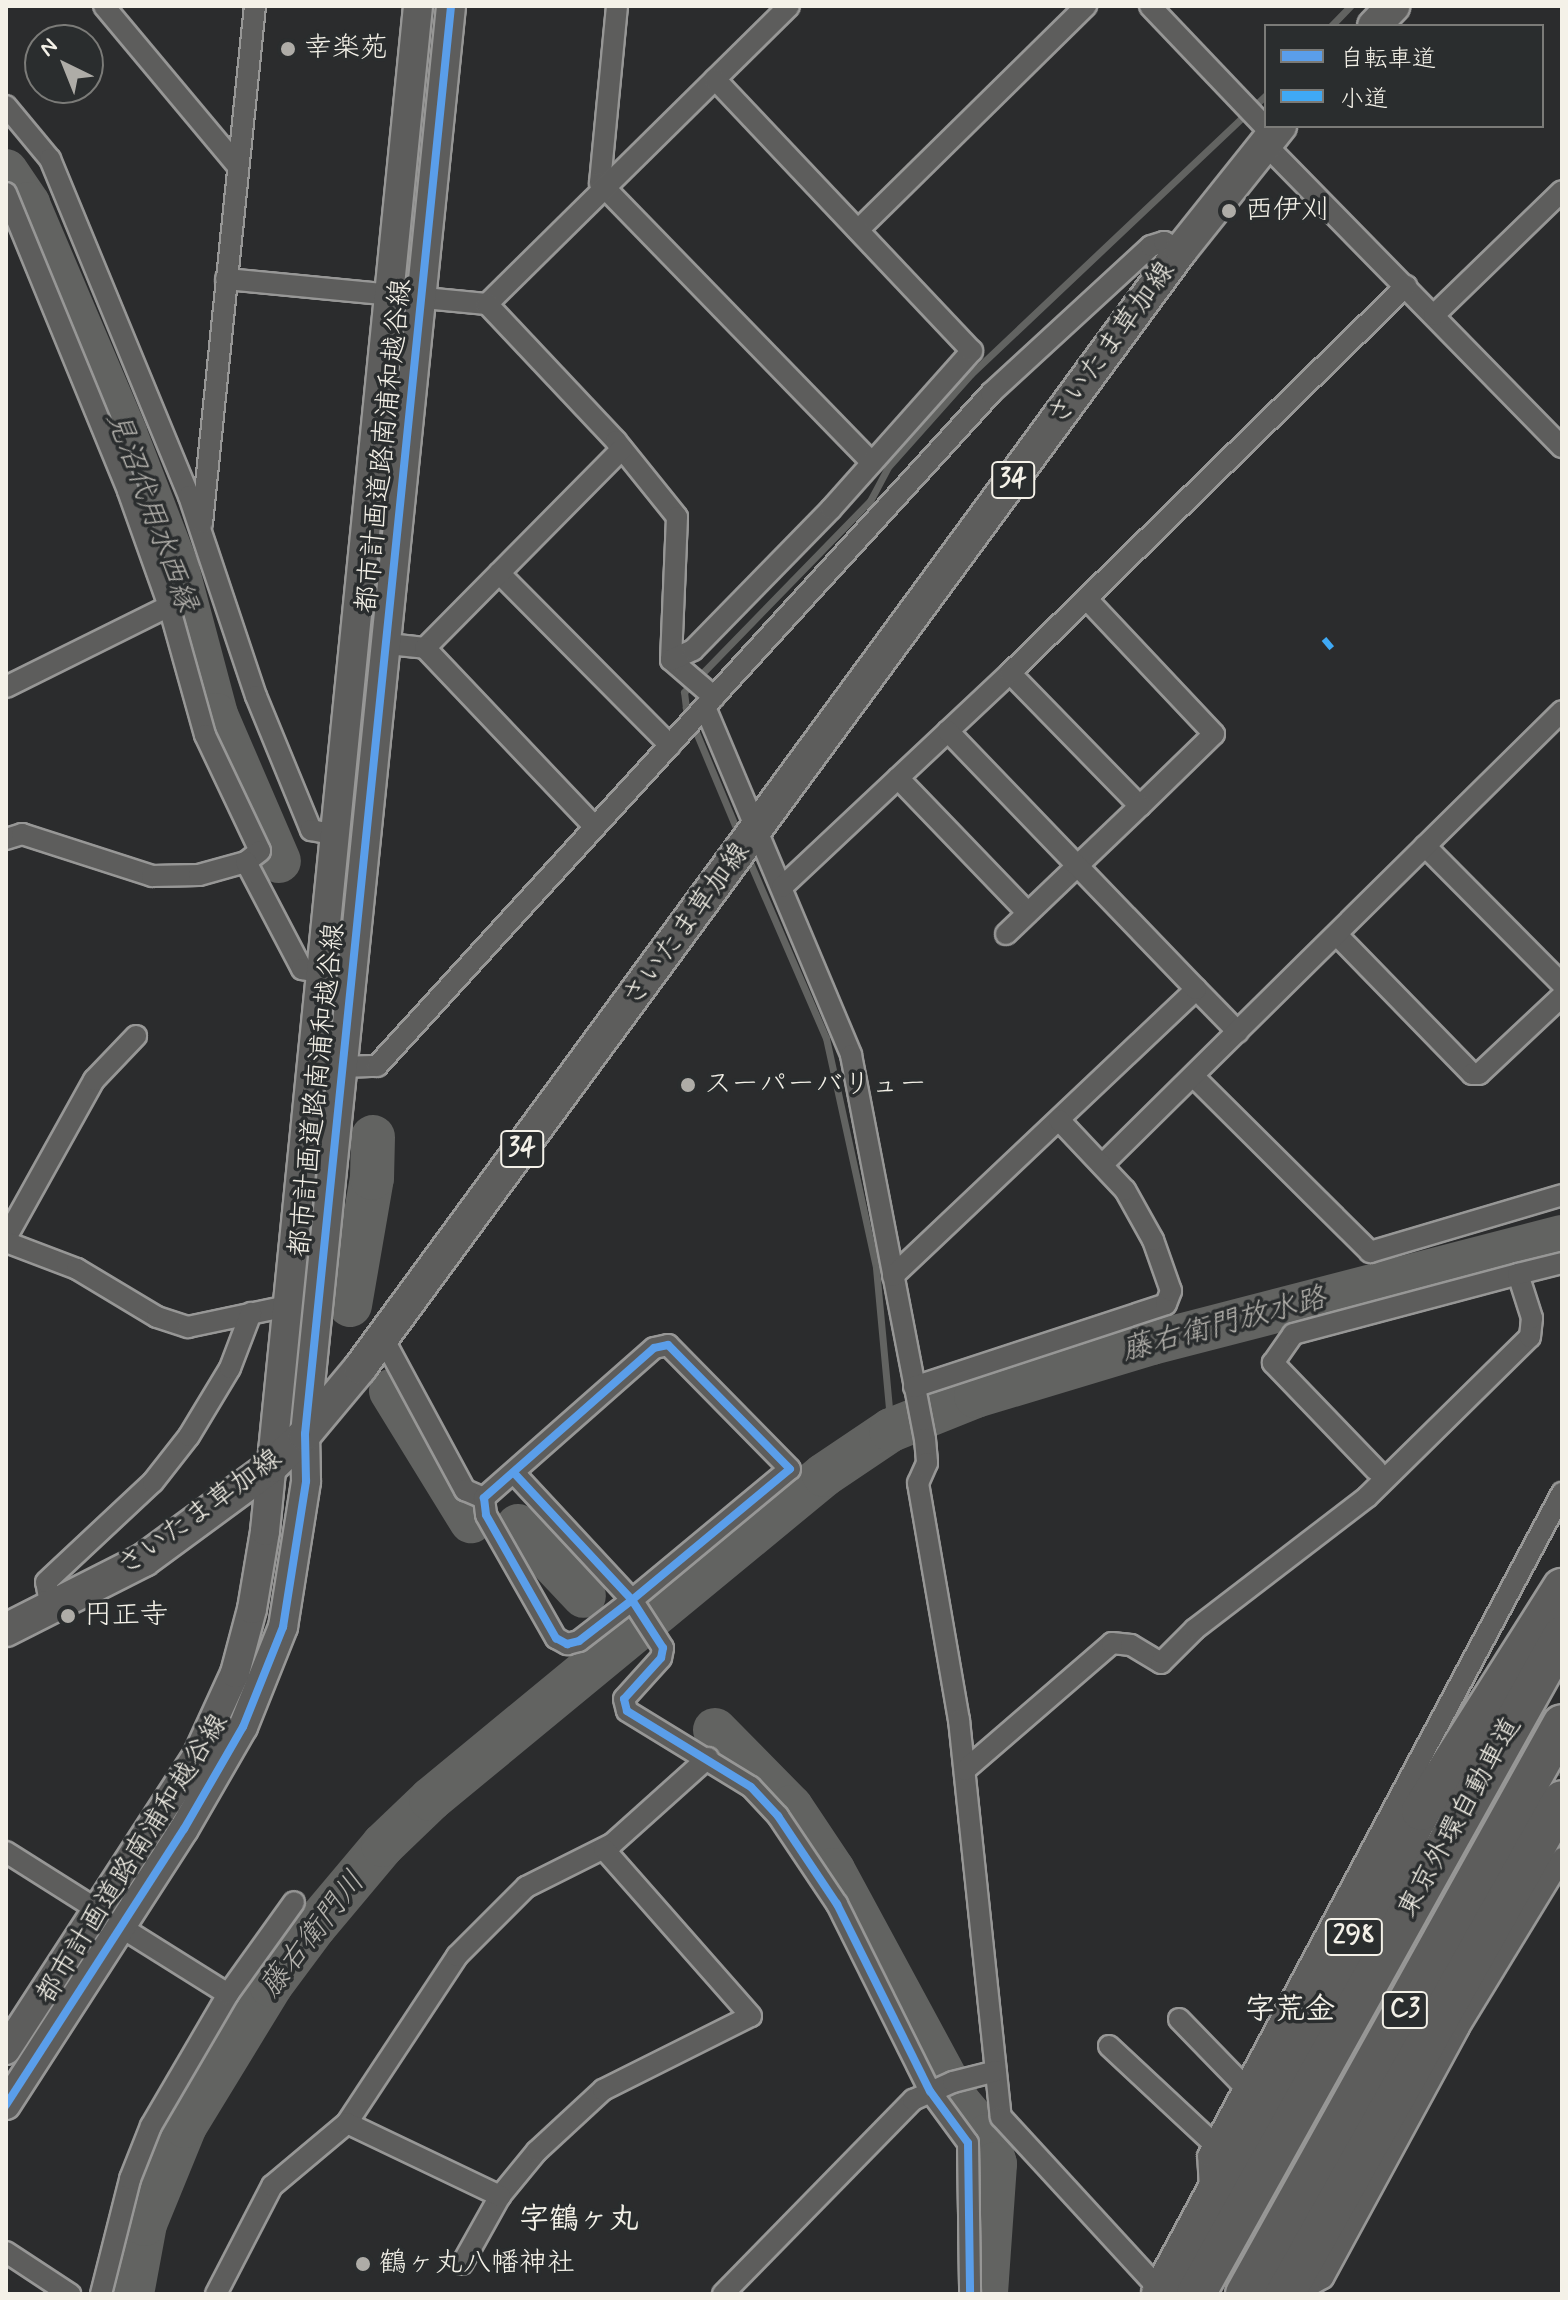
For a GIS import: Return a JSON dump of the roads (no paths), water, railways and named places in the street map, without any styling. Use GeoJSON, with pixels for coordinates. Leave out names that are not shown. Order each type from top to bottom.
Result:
{"type":"FeatureCollection","features":[{"type":"Feature","properties":{"kind":"highway","name":"298"},"geometry":{"type":"LineString","coordinates":[[1171,2293],[1211,2202],[1421,1811],[1562,1588]]}},
{"type":"Feature","properties":{"kind":"highway"},"geometry":{"type":"LineString","coordinates":[[1530,1691],[1562,1624]]}},
{"type":"Feature","properties":{"kind":"highway","name":"東京外環自動車道"},"geometry":{"type":"LineString","coordinates":[[1171,2293],[1562,1636]]}},
{"type":"Feature","properties":{"kind":"highway","name":"東京外環自動車道"},"geometry":{"type":"LineString","coordinates":[[1245,2294],[1562,1724]]}},
{"type":"Feature","properties":{"kind":"highway"},"geometry":{"type":"LineString","coordinates":[[1285,2294],[1562,1800]]}},
{"type":"Feature","properties":{"kind":"main road"},"geometry":{"type":"LineString","coordinates":[[1376,24],[1393,6]]}},
{"type":"Feature","properties":{"kind":"main road","name":"さいたま草加線"},"geometry":{"type":"LineString","coordinates":[[6,1630],[144,1560],[272,1466],[305,1434],[383,1338],[1181,250],[1272,135]]}},
{"type":"Feature","properties":{"kind":"street"},"geometry":{"type":"LineString","coordinates":[[201,530],[255,6]]}},
{"type":"Feature","properties":{"kind":"street","name":"都市計画道路南浦和越谷線"},"geometry":{"type":"LineString","coordinates":[[6,2050],[197,1756],[235,1673],[252,1609],[272,1466],[418,6]]}},
{"type":"Feature","properties":{"kind":"street","name":"都市計画道路南浦和越谷線"},"geometry":{"type":"LineString","coordinates":[[6,2105],[121,1927],[243,1727],[283,1627],[306,1481],[305,1434],[451,6]]}},
{"type":"Feature","properties":{"kind":"street"},"geometry":{"type":"LineString","coordinates":[[617,6],[600,183],[872,463]]}},
{"type":"Feature","properties":{"kind":"street"},"geometry":{"type":"LineString","coordinates":[[487,304],[789,6]]}},
{"type":"Feature","properties":{"kind":"street"},"geometry":{"type":"LineString","coordinates":[[858,230],[1086,6]]}},
{"type":"Feature","properties":{"kind":"street"},"geometry":{"type":"LineString","coordinates":[[1150,6],[1264,127]]}},
{"type":"Feature","properties":{"kind":"street"},"geometry":{"type":"LineString","coordinates":[[107,8],[237,165]]}},
{"type":"Feature","properties":{"kind":"street"},"geometry":{"type":"LineString","coordinates":[[671,660],[693,650],[872,463],[972,351],[715,79]]}},
{"type":"Feature","properties":{"kind":"street"},"geometry":{"type":"LineString","coordinates":[[6,106],[50,159],[201,530],[256,696],[311,830],[337,835]]}},
{"type":"Feature","properties":{"kind":"street"},"geometry":{"type":"LineString","coordinates":[[1272,135],[1406,286],[1562,447]]}},
{"type":"Feature","properties":{"kind":"street"},"geometry":{"type":"LineString","coordinates":[[1434,315],[1562,191]]}},
{"type":"Feature","properties":{"kind":"street"},"geometry":{"type":"LineString","coordinates":[[6,193],[128,491],[169,606],[205,735],[260,851],[246,862],[199,875],[152,876],[22,834],[6,839]]}},
{"type":"Feature","properties":{"kind":"street"},"geometry":{"type":"LineString","coordinates":[[342,1067],[377,1066],[991,393],[1065,321],[1151,246],[1164,242],[1181,250]]}},
{"type":"Feature","properties":{"kind":"street"},"geometry":{"type":"LineString","coordinates":[[226,279],[487,304],[622,449],[677,517],[671,660],[709,702],[747,842],[782,887],[851,1055],[927,1463],[918,1483],[965,1770],[1001,2117],[1171,2293]]}},
{"type":"Feature","properties":{"kind":"street"},"geometry":{"type":"LineString","coordinates":[[782,887],[1087,599],[1406,286]]}},
{"type":"Feature","properties":{"kind":"street"},"geometry":{"type":"LineString","coordinates":[[425,648],[622,449]]}},
{"type":"Feature","properties":{"kind":"street"},"geometry":{"type":"LineString","coordinates":[[499,573],[670,745]]}},
{"type":"Feature","properties":{"kind":"street"},"geometry":{"type":"LineString","coordinates":[[1006,934],[1214,734],[1087,599]]}},
{"type":"Feature","properties":{"kind":"street"},"geometry":{"type":"LineString","coordinates":[[6,687],[169,606]]}},
{"type":"Feature","properties":{"kind":"street"},"geometry":{"type":"LineString","coordinates":[[388,644],[425,648],[595,827]]}},
{"type":"Feature","properties":{"kind":"street"},"geometry":{"type":"LineString","coordinates":[[1010,673],[1140,806]]}},
{"type":"Feature","properties":{"kind":"street"},"geometry":{"type":"LineString","coordinates":[[1102,1165],[1562,711]]}},
{"type":"Feature","properties":{"kind":"street"},"geometry":{"type":"LineString","coordinates":[[948,731],[1238,1032]]}},
{"type":"Feature","properties":{"kind":"street"},"geometry":{"type":"LineString","coordinates":[[898,778],[1028,913]]}},
{"type":"Feature","properties":{"kind":"street"},"geometry":{"type":"LineString","coordinates":[[1425,846],[1562,984]]}},
{"type":"Feature","properties":{"kind":"street"},"geometry":{"type":"LineString","coordinates":[[246,862],[302,969],[322,973]]}},
{"type":"Feature","properties":{"kind":"street"},"geometry":{"type":"LineString","coordinates":[[1337,935],[1472,1074],[1479,1074],[1562,996]]}},
{"type":"Feature","properties":{"kind":"street"},"geometry":{"type":"LineString","coordinates":[[893,1276],[1196,989]]}},
{"type":"Feature","properties":{"kind":"street"},"geometry":{"type":"LineString","coordinates":[[136,1036],[94,1080],[6,1240],[77,1269],[157,1317],[188,1327],[288,1306]]}},
{"type":"Feature","properties":{"kind":"street"},"geometry":{"type":"LineString","coordinates":[[1193,1076],[1370,1252],[1562,1195]]}},
{"type":"Feature","properties":{"kind":"street"},"geometry":{"type":"LineString","coordinates":[[914,1387],[1166,1304],[1171,1291],[1153,1240],[1125,1190],[1059,1120]]}},
{"type":"Feature","properties":{"kind":"street"},"geometry":{"type":"LineString","coordinates":[[1376,1470],[1273,1363],[1293,1334],[1562,1263]]}},
{"type":"Feature","properties":{"kind":"street"},"geometry":{"type":"LineString","coordinates":[[965,1770],[1112,1643],[1131,1645],[1161,1663],[1195,1629],[1367,1497],[1530,1337],[1532,1318],[1518,1274]]}},
{"type":"Feature","properties":{"kind":"street"},"geometry":{"type":"LineString","coordinates":[[51,1609],[46,1582],[153,1482],[189,1436],[230,1368],[251,1313]]}},
{"type":"Feature","properties":{"kind":"street"},"geometry":{"type":"LineString","coordinates":[[383,1338],[465,1490],[484,1498]]}},
{"type":"Feature","properties":{"kind":"street"},"geometry":{"type":"LineString","coordinates":[[668,1345],[790,1469],[634,1603],[579,1641],[567,1644],[556,1638],[486,1515],[484,1498],[515,1474],[654,1348],[668,1345]]}},
{"type":"Feature","properties":{"kind":"street"},"geometry":{"type":"LineString","coordinates":[[515,1474],[634,1603],[658,1637],[661,1658],[624,1699],[627,1711],[751,1787],[801,1847],[941,2086],[968,2143],[970,2294]]}},
{"type":"Feature","properties":{"kind":"street"},"geometry":{"type":"LineString","coordinates":[[1211,2202],[1208,2156],[1243,2085],[1562,1493]]}},
{"type":"Feature","properties":{"kind":"street"},"geometry":{"type":"LineString","coordinates":[[216,2294],[272,2186],[347,2123],[457,1956],[526,1887],[604,1849],[708,1758]]}},
{"type":"Feature","properties":{"kind":"street"},"geometry":{"type":"LineString","coordinates":[[462,2264],[500,2196],[537,2151],[603,2090],[751,2016],[604,1849]]}},
{"type":"Feature","properties":{"kind":"street"},"geometry":{"type":"LineString","coordinates":[[6,1852],[96,1909]]}},
{"type":"Feature","properties":{"kind":"street"},"geometry":{"type":"LineString","coordinates":[[1294,2294],[1323,2278],[1459,2027],[1562,1858]]}},
{"type":"Feature","properties":{"kind":"street"},"geometry":{"type":"LineString","coordinates":[[101,2294],[130,2179],[151,2126],[228,1994],[294,1902]]}},
{"type":"Feature","properties":{"kind":"street"},"geometry":{"type":"LineString","coordinates":[[121,1927],[228,1994]]}},
{"type":"Feature","properties":{"kind":"street"},"geometry":{"type":"LineString","coordinates":[[1179,2019],[1243,2085]]}},
{"type":"Feature","properties":{"kind":"street"},"geometry":{"type":"LineString","coordinates":[[1109,2046],[1214,2144]]}},
{"type":"Feature","properties":{"kind":"street"},"geometry":{"type":"LineString","coordinates":[[723,2294],[913,2100],[941,2086],[996,2071]]}},
{"type":"Feature","properties":{"kind":"street"},"geometry":{"type":"LineString","coordinates":[[347,2123],[500,2196]]}},
{"type":"Feature","properties":{"kind":"street"},"geometry":{"type":"LineString","coordinates":[[6,2252],[70,2294]]}},
{"type":"Feature","properties":{"kind":"waterway"},"geometry":{"type":"LineString","coordinates":[[1333,24],[1350,6]]}},
{"type":"Feature","properties":{"kind":"waterway"},"geometry":{"type":"LineString","coordinates":[[739,835],[686,708],[684,692],[870,501],[889,466],[971,374],[1264,97]]}},
{"type":"Feature","properties":{"kind":"waterway","name":"見沼代用水西縁"},"geometry":{"type":"LineString","coordinates":[[6,171],[28,204],[125,433],[177,568],[216,715],[279,861]]}},
{"type":"Feature","properties":{"kind":"waterway"},"geometry":{"type":"LineString","coordinates":[[748,858],[826,1038],[876,1268],[891,1430]]}},
{"type":"Feature","properties":{"kind":"waterway","name":"見沼代用水西縁"},"geometry":{"type":"LineString","coordinates":[[350,1305],[372,1178],[373,1137]]}},
{"type":"Feature","properties":{"kind":"waterway"},"geometry":{"type":"LineString","coordinates":[[132,2294],[145,2224],[185,2126],[271,1985],[315,1926],[383,1845],[431,1799],[824,1475],[891,1430],[976,1396],[1152,1343],[1562,1237]]}},
{"type":"Feature","properties":{"kind":"waterway","name":"見沼代用水西縁"},"geometry":{"type":"LineString","coordinates":[[391,1391],[471,1521]]}},
{"type":"Feature","properties":{"kind":"waterway","name":"見沼代用水西縁"},"geometry":{"type":"LineString","coordinates":[[518,1526],[584,1596]]}},
{"type":"Feature","properties":{"kind":"waterway","name":"見沼代用水西縁"},"geometry":{"type":"LineString","coordinates":[[715,1730],[791,1807],[833,1870],[959,2103],[987,2136],[995,2164],[986,2294]]}},
{"type":"Feature","properties":{"kind":"tunnel"},"geometry":{"type":"LineString","coordinates":[[1532,1826],[1562,1773]]}},
{"type":"Feature","properties":{"kind":"place","name":"幸楽苑"},"geometry":{"type":"Point","coordinates":[288,49]}},
{"type":"Feature","properties":{"kind":"place","name":"西伊刈"},"geometry":{"type":"Point","coordinates":[1229,211]}},
{"type":"Feature","properties":{"kind":"place","name":"スーパーバリュー"},"geometry":{"type":"Point","coordinates":[688,1085]}},
{"type":"Feature","properties":{"kind":"place","name":"円正寺"},"geometry":{"type":"Point","coordinates":[68,1616]}},
{"type":"Feature","properties":{"kind":"place","name":"鶴ヶ丸八幡神社"},"geometry":{"type":"Point","coordinates":[363,2264]}},
{"type":"Feature","properties":{"kind":"district","name":"字荒金"},"geometry":{"type":"Point","coordinates":[1290,2010]}},
{"type":"Feature","properties":{"kind":"district","name":"字鶴ヶ丸"},"geometry":{"type":"Point","coordinates":[579,2220]}},
{"type":"Feature","properties":{"kind":"water label","name":"藤右衛門放水路"},"geometry":{"type":"Point","coordinates":[1224,1325]}},
{"type":"Feature","properties":{"kind":"water label","name":"藤右衛門川"},"geometry":{"type":"Point","coordinates":[313,1935]}}]}
